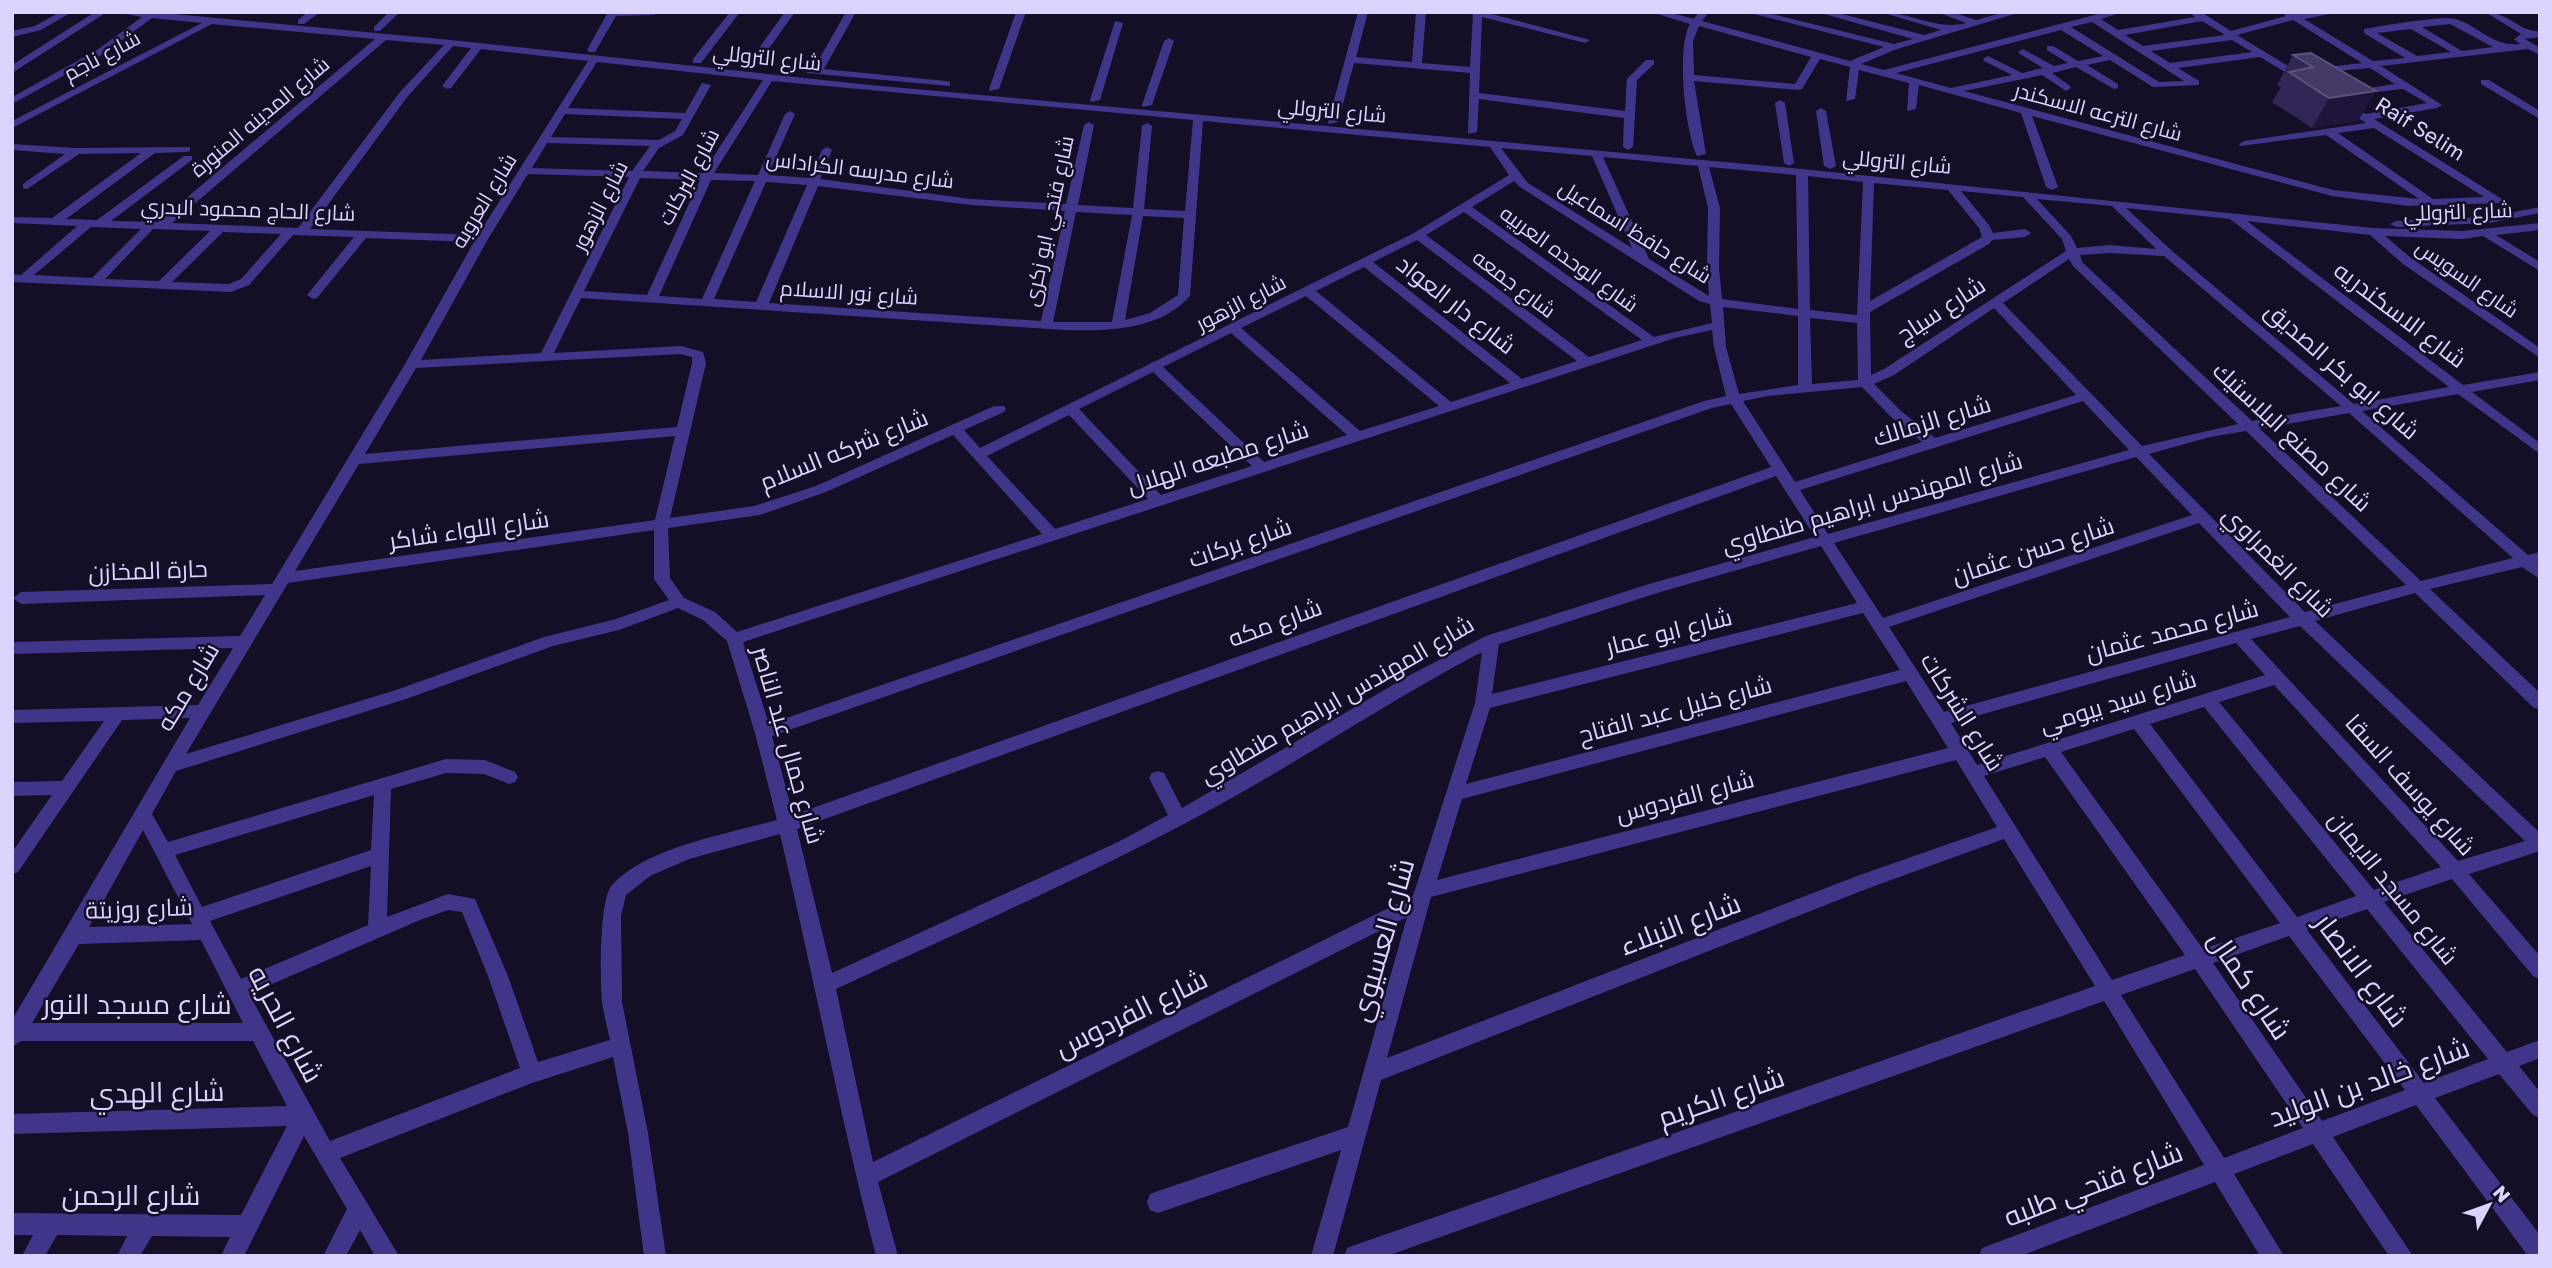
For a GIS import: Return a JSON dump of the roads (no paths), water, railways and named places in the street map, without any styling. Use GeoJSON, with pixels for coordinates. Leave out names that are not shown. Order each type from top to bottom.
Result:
{"type":"FeatureCollection","features":[{"type":"Feature","properties":{"kind":"street"},"geometry":{"type":"LineString","coordinates":[[12,34],[38,28],[67,12]]}},
{"type":"Feature","properties":{"kind":"street"},"geometry":{"type":"LineString","coordinates":[[12,70],[102,12]]}},
{"type":"Feature","properties":{"kind":"street","name":"شارع التروللي"},"geometry":{"type":"LineString","coordinates":[[120,12],[211,22],[380,33],[593,55],[769,78],[1198,119],[1596,153],[1830,166],[2396,224],[2452,223],[2540,209]]}},
{"type":"Feature","properties":{"kind":"street","name":"شارع التروللي"},"geometry":{"type":"LineString","coordinates":[[190,12],[301,22],[478,46],[697,61],[1147,105],[1628,147],[1802,173],[2115,203],[2373,232],[2420,236],[2487,234],[2540,226]]}},
{"type":"Feature","properties":{"kind":"street"},"geometry":{"type":"LineString","coordinates":[[301,22],[315,12]]}},
{"type":"Feature","properties":{"kind":"street","name":"شارع المدينه المنورة"},"geometry":{"type":"LineString","coordinates":[[95,282],[156,225],[380,33],[395,12]]}},
{"type":"Feature","properties":{"kind":"street"},"geometry":{"type":"LineString","coordinates":[[612,13],[654,12]]}},
{"type":"Feature","properties":{"kind":"street"},"geometry":{"type":"LineString","coordinates":[[697,61],[735,12]]}},
{"type":"Feature","properties":{"kind":"street"},"geometry":{"type":"LineString","coordinates":[[751,66],[790,12]]}},
{"type":"Feature","properties":{"kind":"street"},"geometry":{"type":"LineString","coordinates":[[817,72],[851,12]]}},
{"type":"Feature","properties":{"kind":"street"},"geometry":{"type":"LineString","coordinates":[[993,89],[1021,12]]}},
{"type":"Feature","properties":{"kind":"street"},"geometry":{"type":"LineString","coordinates":[[1333,122],[1363,12]]}},
{"type":"Feature","properties":{"kind":"street"},"geometry":{"type":"LineString","coordinates":[[1417,66],[1421,12]]}},
{"type":"Feature","properties":{"kind":"street","name":"شارع الترعه الاسكندر"},"geometry":{"type":"LineString","coordinates":[[1656,12],[1700,17],[1816,55],[2332,193],[2384,201],[2432,203],[2496,200]]}},
{"type":"Feature","properties":{"kind":"street"},"geometry":{"type":"LineString","coordinates":[[1751,12],[1894,47]]}},
{"type":"Feature","properties":{"kind":"street"},"geometry":{"type":"LineString","coordinates":[[1822,12],[1925,38]]}},
{"type":"Feature","properties":{"kind":"street"},"geometry":{"type":"LineString","coordinates":[[1885,12],[1953,31]]}},
{"type":"Feature","properties":{"kind":"street"},"geometry":{"type":"LineString","coordinates":[[1942,12],[1976,18]]}},
{"type":"Feature","properties":{"kind":"street"},"geometry":{"type":"LineString","coordinates":[[1971,12],[1976,18]]}},
{"type":"Feature","properties":{"kind":"street"},"geometry":{"type":"LineString","coordinates":[[1850,99],[1853,65],[1894,47],[1953,31],[1976,18],[2016,12]]}},
{"type":"Feature","properties":{"kind":"street"},"geometry":{"type":"LineString","coordinates":[[1885,73],[2118,12]]}},
{"type":"Feature","properties":{"kind":"street"},"geometry":{"type":"LineString","coordinates":[[2142,49],[2231,35],[2291,15],[2335,12]]}},
{"type":"Feature","properties":{"kind":"street"},"geometry":{"type":"LineString","coordinates":[[2490,12],[2533,38],[2540,52]]}},
{"type":"Feature","properties":{"kind":"street","name":"شارع العروبه"},"geometry":{"type":"LineString","coordinates":[[412,364],[482,239],[593,55],[612,13]]}},
{"type":"Feature","properties":{"kind":"street"},"geometry":{"type":"LineString","coordinates":[[1472,132],[1477,71],[1476,13],[1585,40]]}},
{"type":"Feature","properties":{"kind":"street"},"geometry":{"type":"LineString","coordinates":[[2117,33],[2202,14],[2312,85]]}},
{"type":"Feature","properties":{"kind":"street"},"geometry":{"type":"LineString","coordinates":[[2291,15],[2437,106],[2365,117]]}},
{"type":"Feature","properties":{"kind":"street"},"geometry":{"type":"LineString","coordinates":[[12,101],[100,52],[149,16]]}},
{"type":"Feature","properties":{"kind":"street","name":"شارع الشركات"},"geometry":{"type":"LineString","coordinates":[[1700,17],[1689,38],[1696,138],[1714,208],[1713,269],[1718,325],[1725,371],[1733,397],[1940,720],[2273,1256]]}},
{"type":"Feature","properties":{"kind":"street"},"geometry":{"type":"LineString","coordinates":[[2062,26],[2154,83],[2167,86],[2195,83],[2092,19]]}},
{"type":"Feature","properties":{"kind":"street"},"geometry":{"type":"LineString","coordinates":[[2413,58],[2367,32],[2455,21],[2502,48]]}},
{"type":"Feature","properties":{"kind":"street","name":"شارع ناجم"},"geometry":{"type":"LineString","coordinates":[[12,125],[211,22]]}},
{"type":"Feature","properties":{"kind":"street"},"geometry":{"type":"LineString","coordinates":[[1095,100],[1118,23]]}},
{"type":"Feature","properties":{"kind":"street"},"geometry":{"type":"LineString","coordinates":[[2410,25],[2459,53]]}},
{"type":"Feature","properties":{"kind":"street"},"geometry":{"type":"LineString","coordinates":[[2294,74],[2502,48],[2533,38]]}},
{"type":"Feature","properties":{"kind":"street"},"geometry":{"type":"LineString","coordinates":[[1147,105],[1169,41]]}},
{"type":"Feature","properties":{"kind":"street"},"geometry":{"type":"LineString","coordinates":[[17,278],[230,288],[241,284],[296,231],[388,114],[451,43]]}},
{"type":"Feature","properties":{"kind":"street"},"geometry":{"type":"LineString","coordinates":[[447,86],[478,46]]}},
{"type":"Feature","properties":{"kind":"street"},"geometry":{"type":"LineString","coordinates":[[2050,48],[2114,86]]}},
{"type":"Feature","properties":{"kind":"street"},"geometry":{"type":"LineString","coordinates":[[2023,52],[2066,88]]}},
{"type":"Feature","properties":{"kind":"street"},"geometry":{"type":"LineString","coordinates":[[2170,66],[2261,54]]}},
{"type":"Feature","properties":{"kind":"street"},"geometry":{"type":"LineString","coordinates":[[1691,78],[1795,88],[1802,84],[1816,55]]}},
{"type":"Feature","properties":{"kind":"street"},"geometry":{"type":"LineString","coordinates":[[1948,91],[2111,57]]}},
{"type":"Feature","properties":{"kind":"street"},"geometry":{"type":"LineString","coordinates":[[1988,59],[2021,76]]}},
{"type":"Feature","properties":{"kind":"street"},"geometry":{"type":"LineString","coordinates":[[1351,60],[1477,71]]}},
{"type":"Feature","properties":{"kind":"street"},"geometry":{"type":"LineString","coordinates":[[1628,147],[1632,79],[1650,62]]}},
{"type":"Feature","properties":{"kind":"street","name":"شارع البركات"},"geometry":{"type":"LineString","coordinates":[[651,299],[708,174],[769,78]]}},
{"type":"Feature","properties":{"kind":"street"},"geometry":{"type":"LineString","coordinates":[[870,88],[877,78]]}},
{"type":"Feature","properties":{"kind":"street"},"geometry":{"type":"LineString","coordinates":[[1911,109],[1914,81]]}},
{"type":"Feature","properties":{"kind":"street"},"geometry":{"type":"LineString","coordinates":[[2485,82],[2540,116]]}},
{"type":"Feature","properties":{"kind":"street","name":"شارع الزهور"},"geometry":{"type":"LineString","coordinates":[[545,358],[638,172],[653,148],[676,136],[706,85]]}},
{"type":"Feature","properties":{"kind":"street"},"geometry":{"type":"LineString","coordinates":[[2343,94],[2406,85]]}},
{"type":"Feature","properties":{"kind":"street"},"geometry":{"type":"LineString","coordinates":[[1476,96],[1629,115]]}},
{"type":"Feature","properties":{"kind":"street","name":"Raif Selim"},"geometry":{"type":"LineString","coordinates":[[2330,96],[2518,214]]}},
{"type":"Feature","properties":{"kind":"street"},"geometry":{"type":"LineString","coordinates":[[1780,103],[1789,163]]}},
{"type":"Feature","properties":{"kind":"street"},"geometry":{"type":"LineString","coordinates":[[560,111],[689,116]]}},
{"type":"Feature","properties":{"kind":"street"},"geometry":{"type":"LineString","coordinates":[[1821,111],[1830,166]]}},
{"type":"Feature","properties":{"kind":"street"},"geometry":{"type":"LineString","coordinates":[[2026,113],[2052,187]]}},
{"type":"Feature","properties":{"kind":"street"},"geometry":{"type":"LineString","coordinates":[[706,303],[790,114]]}},
{"type":"Feature","properties":{"kind":"street","name":"شارع نور الاسلام"},"geometry":{"type":"LineString","coordinates":[[577,294],[1046,325],[1118,325],[1161,314],[1184,296],[1198,119]]}},
{"type":"Feature","properties":{"kind":"street"},"geometry":{"type":"LineString","coordinates":[[2244,144],[2377,124]]}},
{"type":"Feature","properties":{"kind":"street","name":"شارع فتحي ابو زكرى"},"geometry":{"type":"LineString","coordinates":[[1046,325],[1089,125]]}},
{"type":"Feature","properties":{"kind":"street"},"geometry":{"type":"LineString","coordinates":[[1118,325],[1138,212],[1147,126]]}},
{"type":"Feature","properties":{"kind":"street"},"geometry":{"type":"LineString","coordinates":[[2328,131],[2432,203]]}},
{"type":"Feature","properties":{"kind":"street"},"geometry":{"type":"LineString","coordinates":[[543,140],[661,142]]}},
{"type":"Feature","properties":{"kind":"street","name":"شارع حافظ اسماعيل"},"geometry":{"type":"LineString","coordinates":[[1493,145],[1514,176],[1535,193],[1689,289],[1716,302],[1802,313],[1864,315]]}},
{"type":"Feature","properties":{"kind":"street"},"geometry":{"type":"LineString","coordinates":[[12,148],[187,153],[17,278]]}},
{"type":"Feature","properties":{"kind":"street"},"geometry":{"type":"LineString","coordinates":[[12,158],[26,149]]}},
{"type":"Feature","properties":{"kind":"street"},"geometry":{"type":"LineString","coordinates":[[54,222],[152,150]]}},
{"type":"Feature","properties":{"kind":"street"},"geometry":{"type":"LineString","coordinates":[[761,306],[816,182],[827,150]]}},
{"type":"Feature","properties":{"kind":"street"},"geometry":{"type":"LineString","coordinates":[[27,186],[76,151]]}},
{"type":"Feature","properties":{"kind":"street"},"geometry":{"type":"LineString","coordinates":[[1596,153],[1644,261]]}},
{"type":"Feature","properties":{"kind":"street","name":"شارع مدرسه الكراداس"},"geometry":{"type":"LineString","coordinates":[[525,171],[708,174],[816,182],[971,202],[1191,215]]}},
{"type":"Feature","properties":{"kind":"street"},"geometry":{"type":"LineString","coordinates":[[1802,173],[1805,389]]}},
{"type":"Feature","properties":{"kind":"street","name":"شارع الزهور"},"geometry":{"type":"LineString","coordinates":[[979,454],[1072,410],[1418,235],[1514,176]]}},
{"type":"Feature","properties":{"kind":"street"},"geometry":{"type":"LineString","coordinates":[[1869,179],[1864,315],[1866,383],[1896,414],[1934,444]]}},
{"type":"Feature","properties":{"kind":"street"},"geometry":{"type":"LineString","coordinates":[[1951,187],[1985,227],[1988,237]]}},
{"type":"Feature","properties":{"kind":"street","name":"شارع مصنع البلاستيك"},"geometry":{"type":"LineString","coordinates":[[2027,195],[2067,238],[2077,263],[2540,703]]}},
{"type":"Feature","properties":{"kind":"street","name":"شارع ابو بكر الصديق"},"geometry":{"type":"LineString","coordinates":[[2115,203],[2167,253],[2532,559],[2540,574]]}},
{"type":"Feature","properties":{"kind":"street","name":"شارع الوحده العربيه"},"geometry":{"type":"LineString","coordinates":[[1464,207],[1653,342]]}},
{"type":"Feature","properties":{"kind":"street","name":"شارع الاسكندريه"},"geometry":{"type":"LineString","coordinates":[[2232,216],[2540,450]]}},
{"type":"Feature","properties":{"kind":"street"},"geometry":{"type":"LineString","coordinates":[[12,229],[18,220]]}},
{"type":"Feature","properties":{"kind":"street","name":"شارع الحاج محمود البدري"},"geometry":{"type":"LineString","coordinates":[[18,220],[482,239]]}},
{"type":"Feature","properties":{"kind":"street"},"geometry":{"type":"LineString","coordinates":[[161,286],[220,228]]}},
{"type":"Feature","properties":{"kind":"street","name":"شارع السويس"},"geometry":{"type":"LineString","coordinates":[[2373,232],[2407,261],[2540,354]]}},
{"type":"Feature","properties":{"kind":"street"},"geometry":{"type":"LineString","coordinates":[[1864,315],[1979,246],[1988,237],[2025,233]]}},
{"type":"Feature","properties":{"kind":"street"},"geometry":{"type":"LineString","coordinates":[[313,295],[363,234]]}},
{"type":"Feature","properties":{"kind":"street"},"geometry":{"type":"LineString","coordinates":[[2487,234],[2540,267]]}},
{"type":"Feature","properties":{"kind":"street","name":"شارع جمعه"},"geometry":{"type":"LineString","coordinates":[[1418,235],[1588,363]]}},
{"type":"Feature","properties":{"kind":"street","name":"شارع سياج"},"geometry":{"type":"LineString","coordinates":[[1733,397],[1866,383],[1879,378],[2072,252],[2110,249],[2167,253]]}},
{"type":"Feature","properties":{"kind":"street","name":"شارع دار العواد"},"geometry":{"type":"LineString","coordinates":[[1365,262],[1520,384]]}},
{"type":"Feature","properties":{"kind":"street"},"geometry":{"type":"LineString","coordinates":[[1307,290],[1449,407]]}},
{"type":"Feature","properties":{"kind":"street","name":"شارع الغمراوي"},"geometry":{"type":"LineString","coordinates":[[1995,302],[2302,619],[2540,844]]}},
{"type":"Feature","properties":{"kind":"street","name":"شارع مطبعه الهلال"},"geometry":{"type":"LineString","coordinates":[[734,639],[1520,384],[1653,342],[1718,325]]}},
{"type":"Feature","properties":{"kind":"street"},"geometry":{"type":"LineString","coordinates":[[1233,328],[1358,437]]}},
{"type":"Feature","properties":{"kind":"street"},"geometry":{"type":"LineString","coordinates":[[170,766],[400,695],[550,641],[619,624],[679,602],[668,592],[662,579],[661,526],[700,358],[694,352],[681,350],[412,364]]}},
{"type":"Feature","properties":{"kind":"street","name":"شارع مكه"},"geometry":{"type":"LineString","coordinates":[[13,1034],[74,936],[202,711],[412,364]]}},
{"type":"Feature","properties":{"kind":"street"},"geometry":{"type":"LineString","coordinates":[[1156,368],[1262,468]]}},
{"type":"Feature","properties":{"kind":"street","name":"شارع المهندس ابراهيم طنطاوي"},"geometry":{"type":"LineString","coordinates":[[825,985],[1124,847],[1416,679],[1492,640],[1654,588],[1827,542],[2174,442],[2248,426],[2540,376]]}},
{"type":"Feature","properties":{"kind":"street","name":"شارع الزمالك"},"geometry":{"type":"LineString","coordinates":[[1791,488],[2086,396]]}},
{"type":"Feature","properties":{"kind":"street","name":"شارع بركات"},"geometry":{"type":"LineString","coordinates":[[763,733],[1733,397]]}},
{"type":"Feature","properties":{"kind":"street","name":"شارع شركه السلام"},"geometry":{"type":"LineString","coordinates":[[661,526],[755,511],[789,502],[999,409]]}},
{"type":"Feature","properties":{"kind":"street"},"geometry":{"type":"LineString","coordinates":[[1072,410],[1158,501]]}},
{"type":"Feature","properties":{"kind":"street"},"geometry":{"type":"LineString","coordinates":[[955,429],[1052,535]]}},
{"type":"Feature","properties":{"kind":"street"},"geometry":{"type":"LineString","coordinates":[[354,460],[684,431]]}},
{"type":"Feature","properties":{"kind":"street","name":"شارع مكه"},"geometry":{"type":"LineString","coordinates":[[619,1046],[612,1002],[612,916],[618,891],[643,871],[685,852],[787,825],[1780,469]]}},
{"type":"Feature","properties":{"kind":"street","name":"شارع حسن عثمان"},"geometry":{"type":"LineString","coordinates":[[1878,625],[2202,517]]}},
{"type":"Feature","properties":{"kind":"street","name":"شارع اللواء شاكر"},"geometry":{"type":"LineString","coordinates":[[279,584],[661,526]]}},
{"type":"Feature","properties":{"kind":"street","name":"شارع محمد عثمان"},"geometry":{"type":"LineString","coordinates":[[1940,720],[2417,587],[2532,559]]}},
{"type":"Feature","properties":{"kind":"street","name":"حارة المخازن"},"geometry":{"type":"LineString","coordinates":[[21,598],[279,584]]}},
{"type":"Feature","properties":{"kind":"street","name":"شارع جمال عبد الناصر"},"geometry":{"type":"LineString","coordinates":[[679,602],[709,616],[734,639],[763,733],[787,825],[866,1177],[887,1256]]}},
{"type":"Feature","properties":{"kind":"street","name":"شارع ابو عمار"},"geometry":{"type":"LineString","coordinates":[[1483,702],[1867,606]]}},
{"type":"Feature","properties":{"kind":"street","name":"شارع يوسف السقا"},"geometry":{"type":"LineString","coordinates":[[2240,637],[2454,869],[2540,970]]}},
{"type":"Feature","properties":{"kind":"street","name":"شارع العسيوي"},"geometry":{"type":"LineString","coordinates":[[1322,1256],[1423,896],[1483,702],[1492,640]]}},
{"type":"Feature","properties":{"kind":"street"},"geometry":{"type":"LineString","coordinates":[[12,648],[244,642]]}},
{"type":"Feature","properties":{"kind":"street","name":"شارع خليل عبد الفتاح"},"geometry":{"type":"LineString","coordinates":[[1454,794],[1909,674]]}},
{"type":"Feature","properties":{"kind":"street","name":"شارع سيد بيومي"},"geometry":{"type":"LineString","coordinates":[[1972,773],[2279,677]]}},
{"type":"Feature","properties":{"kind":"street","name":"شارع مسجد الايمان"},"geometry":{"type":"LineString","coordinates":[[2208,699],[2540,1108]]}},
{"type":"Feature","properties":{"kind":"street"},"geometry":{"type":"LineString","coordinates":[[12,717],[202,711]]}},
{"type":"Feature","properties":{"kind":"street"},"geometry":{"type":"LineString","coordinates":[[12,867],[118,713]]}},
{"type":"Feature","properties":{"kind":"street","name":"شارع الانصار"},"geometry":{"type":"LineString","coordinates":[[2138,721],[2540,1253]]}},
{"type":"Feature","properties":{"kind":"street","name":"شارع كمال"},"geometry":{"type":"LineString","coordinates":[[2049,749],[2199,959],[2402,1256]]}},
{"type":"Feature","properties":{"kind":"street","name":"شارع الفردوس"},"geometry":{"type":"LineString","coordinates":[[866,1177],[1423,896],[1959,752]]}},
{"type":"Feature","properties":{"kind":"street"},"geometry":{"type":"LineString","coordinates":[[164,851],[446,766],[485,767],[509,777]]}},
{"type":"Feature","properties":{"kind":"street"},"geometry":{"type":"LineString","coordinates":[[1158,778],[1178,818]]}},
{"type":"Feature","properties":{"kind":"street"},"geometry":{"type":"LineString","coordinates":[[377,929],[383,785]]}},
{"type":"Feature","properties":{"kind":"street"},"geometry":{"type":"LineString","coordinates":[[12,789],[65,789]]}},
{"type":"Feature","properties":{"kind":"street","name":"شارع الحريه"},"geometry":{"type":"LineString","coordinates":[[143,813],[303,1116],[388,1256]]}},
{"type":"Feature","properties":{"kind":"street","name":"شارع النبلاء"},"geometry":{"type":"LineString","coordinates":[[1374,1073],[1863,882],[2008,830]]}},
{"type":"Feature","properties":{"kind":"street","name":"شارع الكريم"},"geometry":{"type":"LineString","coordinates":[[1355,1256],[2106,991],[2371,901],[2454,869],[2540,844]]}},
{"type":"Feature","properties":{"kind":"street","name":"شارع روزيتة"},"geometry":{"type":"LineString","coordinates":[[74,936],[202,925],[380,855]]}},
{"type":"Feature","properties":{"kind":"street"},"geometry":{"type":"LineString","coordinates":[[237,990],[377,929],[448,902],[468,905],[498,976],[532,1073]]}},
{"type":"Feature","properties":{"kind":"street","name":"شارع مسجد النور"},"geometry":{"type":"LineString","coordinates":[[13,1034],[259,1032]]}},
{"type":"Feature","properties":{"kind":"street"},"geometry":{"type":"LineString","coordinates":[[325,1153],[532,1073],[619,1046],[638,1133],[655,1256]]}},
{"type":"Feature","properties":{"kind":"street","name":"شارع خالد بن الوليد"},"geometry":{"type":"LineString","coordinates":[[2217,1168],[2540,1049]]}},
{"type":"Feature","properties":{"kind":"street"},"geometry":{"type":"LineString","coordinates":[[232,1256],[303,1116]]}},
{"type":"Feature","properties":{"kind":"street","name":"شارع الهدي"},"geometry":{"type":"LineString","coordinates":[[12,1124],[303,1116]]}},
{"type":"Feature","properties":{"kind":"street"},"geometry":{"type":"LineString","coordinates":[[1158,1202],[1357,1135]]}},
{"type":"Feature","properties":{"kind":"street","name":"شارع فتحي طلبه"},"geometry":{"type":"LineString","coordinates":[[1990,1256],[2217,1168]]}},
{"type":"Feature","properties":{"kind":"street"},"geometry":{"type":"LineString","coordinates":[[334,1256],[359,1209]]}},
{"type":"Feature","properties":{"kind":"street","name":"شارع الرحمن"},"geometry":{"type":"LineString","coordinates":[[12,1224],[248,1226]]}},
{"type":"Feature","properties":{"kind":"street"},"geometry":{"type":"LineString","coordinates":[[33,1256],[51,1224]]}},
{"type":"Feature","properties":{"kind":"street"},"geometry":{"type":"LineString","coordinates":[[128,1256],[146,1225]]}}]}
